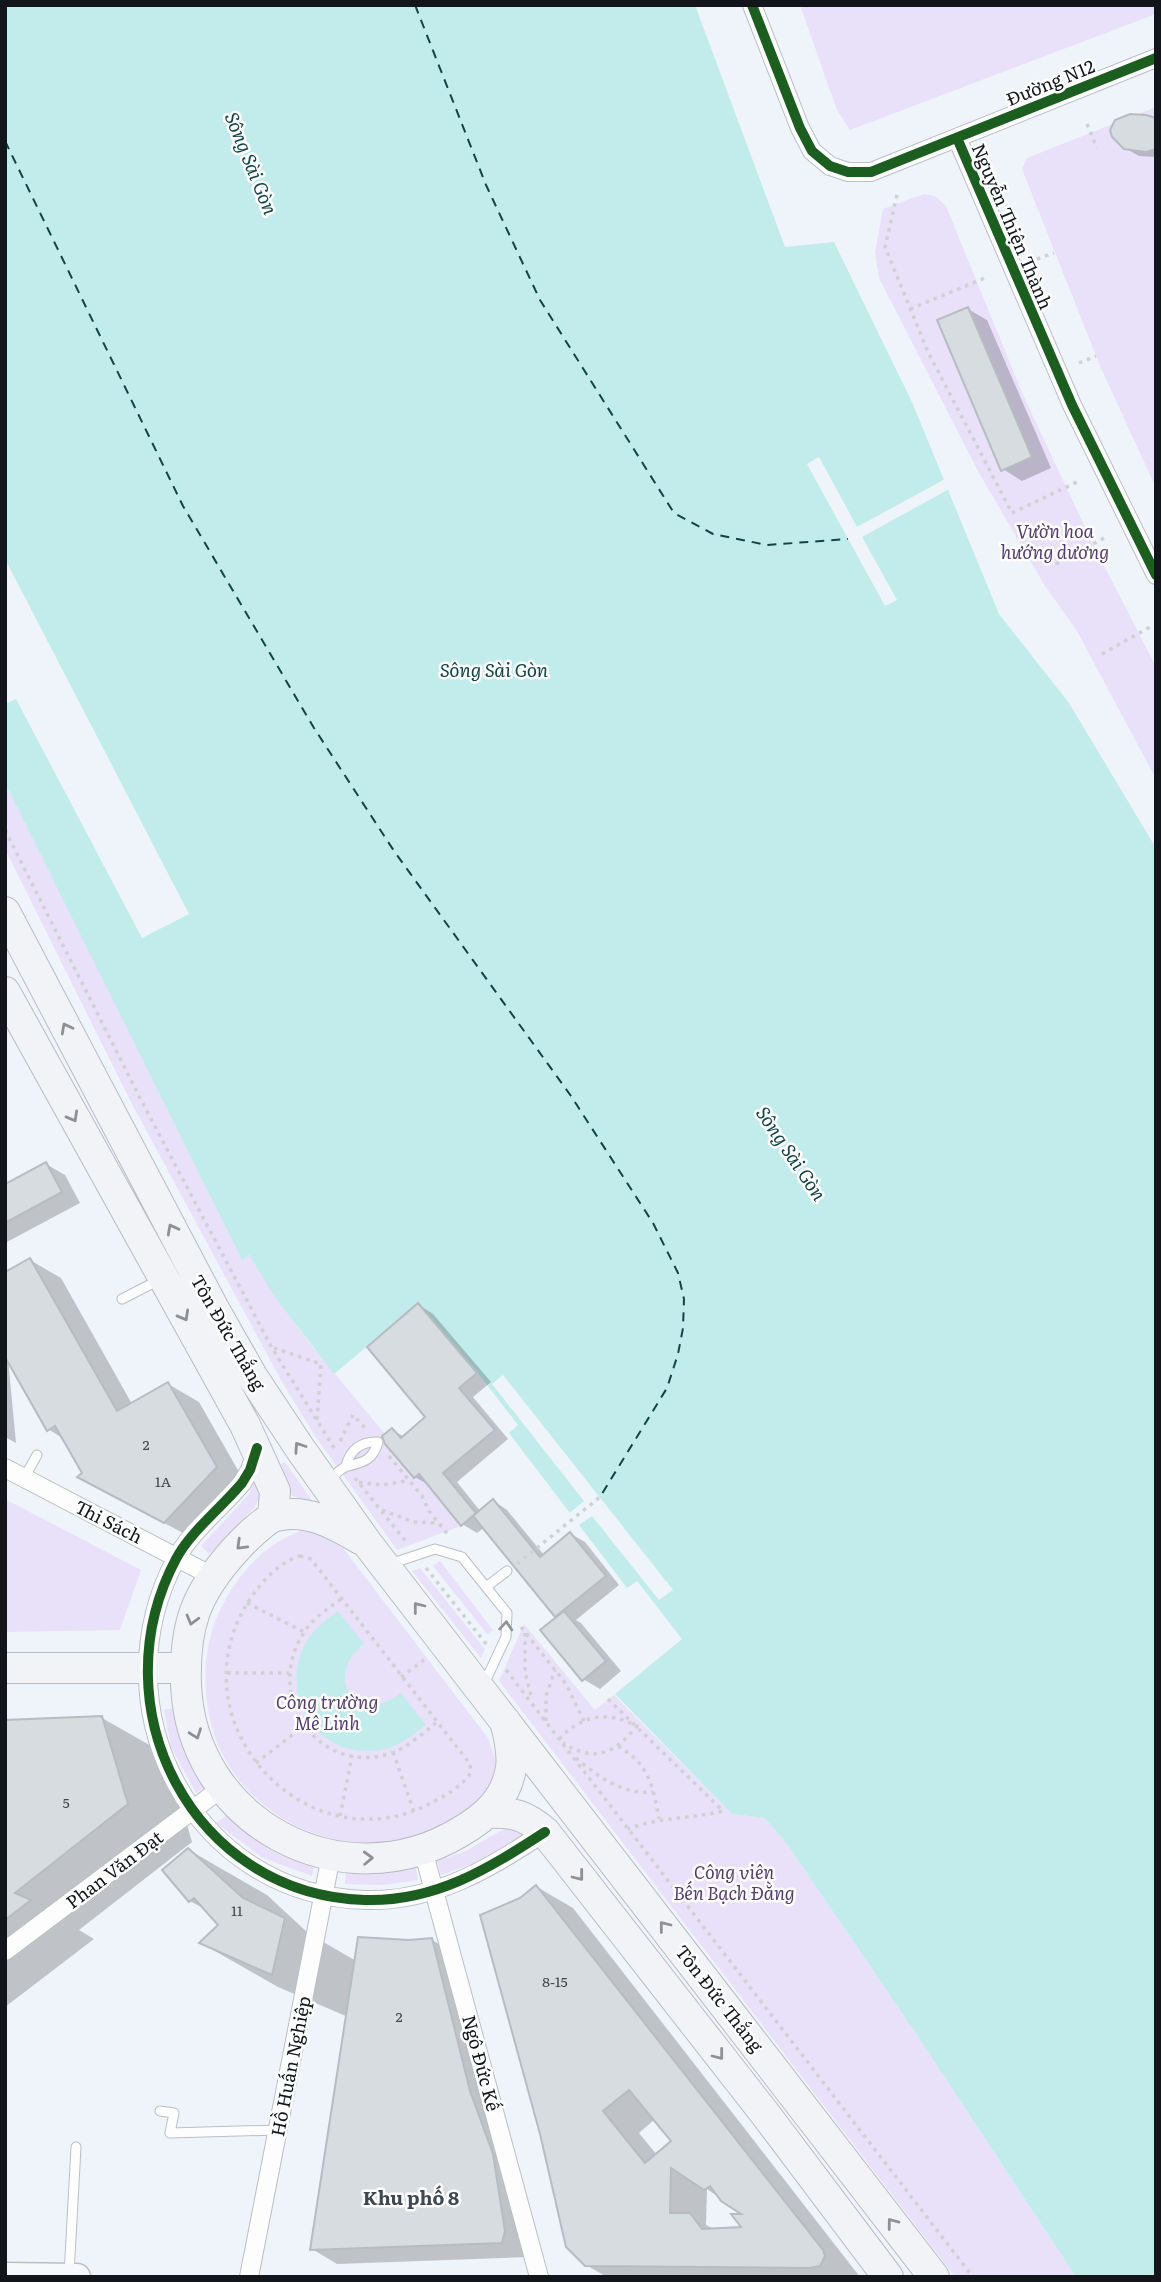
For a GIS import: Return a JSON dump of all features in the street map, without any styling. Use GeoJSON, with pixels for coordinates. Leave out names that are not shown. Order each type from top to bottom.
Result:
{"type":"FeatureCollection","features":[{"type":"Feature","properties":{"kind":"main road","name":"Tôn Đức Thắng"},"geometry":{"type":"LineString","coordinates":[[5,912],[176,1270],[257,1448],[275,1491],[273,1516]]}},
{"type":"Feature","properties":{"kind":"main road","name":"Tôn Đức Thắng"},"geometry":{"type":"LineString","coordinates":[[5,992],[176,1270],[252,1376],[335,1474],[367,1543],[505,1719]]}},
{"type":"Feature","properties":{"kind":"main road"},"geometry":{"type":"LineString","coordinates":[[367,1543],[341,1527],[318,1518],[293,1514],[273,1516],[240,1544],[212,1576],[196,1607],[188,1638],[186,1699],[194,1731],[206,1761],[223,1787],[241,1808],[264,1827],[306,1850],[360,1859],[394,1857],[423,1850],[447,1840],[488,1813],[502,1795],[511,1768],[510,1742],[505,1719]]}},
{"type":"Feature","properties":{"kind":"main road"},"geometry":{"type":"LineString","coordinates":[[5,1668],[185,1668]]}},
{"type":"Feature","properties":{"kind":"main road","name":"Tôn Ðức Thắng"},"geometry":{"type":"LineString","coordinates":[[505,1719],[934,2277]]}},
{"type":"Feature","properties":{"kind":"main road","name":"Tôn Ðức Thắng"},"geometry":{"type":"LineString","coordinates":[[488,1813],[510,1813],[531,1820],[545,1832],[766,2115],[888,2277]]}},
{"type":"Feature","properties":{"kind":"street","name":"Nguyễn Thiện Thành"},"geometry":{"type":"LineString","coordinates":[[752,5],[800,128],[812,151],[830,166],[848,172],[871,172],[957,138],[1072,405],[1156,575]]}},
{"type":"Feature","properties":{"kind":"street","name":"Đường N12"},"geometry":{"type":"LineString","coordinates":[[957,138],[1156,58]]}},
{"type":"Feature","properties":{"kind":"street"},"geometry":{"type":"LineString","coordinates":[[257,1448],[250,1470],[242,1483],[177,1557],[155,1614],[148,1667],[155,1730],[168,1772],[192,1810],[217,1839],[242,1858],[293,1887],[323,1896],[366,1900],[435,1892],[469,1878],[545,1832]]}},
{"type":"Feature","properties":{"kind":"street","name":"Thi Sách"},"geometry":{"type":"LineString","coordinates":[[5,1468],[212,1576]]}},
{"type":"Feature","properties":{"kind":"street","name":"Phan Văn Ðạt"},"geometry":{"type":"LineString","coordinates":[[5,1951],[223,1787]]}},
{"type":"Feature","properties":{"kind":"street","name":"Ngô Ðức Kế"},"geometry":{"type":"LineString","coordinates":[[423,1850],[539,2277]]}},
{"type":"Feature","properties":{"kind":"street","name":"Hồ Huấn Nghiệp"},"geometry":{"type":"LineString","coordinates":[[249,2277],[331,1856]]}},
{"type":"Feature","properties":{"kind":"street"},"geometry":{"type":"LineString","coordinates":[[5,2276],[77,2277]]}},
{"type":"Feature","properties":{"kind":"lane"},"geometry":{"type":"LineString","coordinates":[[122,1299],[176,1270]]}},
{"type":"Feature","properties":{"kind":"lane"},"geometry":{"type":"LineString","coordinates":[[378,1442],[375,1451],[363,1463],[335,1474],[352,1451],[360,1445],[378,1442]]}},
{"type":"Feature","properties":{"kind":"lane"},"geometry":{"type":"LineString","coordinates":[[24,1478],[37,1455]]}},
{"type":"Feature","properties":{"kind":"lane"},"geometry":{"type":"LineString","coordinates":[[385,1566],[435,1549],[462,1557],[507,1613],[506,1637],[482,1689]]}},
{"type":"Feature","properties":{"kind":"lane"},"geometry":{"type":"LineString","coordinates":[[486,1587],[507,1571]]}},
{"type":"Feature","properties":{"kind":"lane"},"geometry":{"type":"LineString","coordinates":[[160,2111],[174,2113],[170,2133],[278,2130]]}},
{"type":"Feature","properties":{"kind":"lane"},"geometry":{"type":"LineString","coordinates":[[69,2277],[76,2147]]}},
{"type":"Feature","properties":{"kind":"path"},"geometry":{"type":"LineString","coordinates":[[1087,124],[1097,148]]}},
{"type":"Feature","properties":{"kind":"path"},"geometry":{"type":"LineString","coordinates":[[897,195],[885,247],[928,352],[1012,513],[1077,482]]}},
{"type":"Feature","properties":{"kind":"path"},"geometry":{"type":"LineString","coordinates":[[1037,258],[1054,253]]}},
{"type":"Feature","properties":{"kind":"path"},"geometry":{"type":"LineString","coordinates":[[910,309],[985,278]]}},
{"type":"Feature","properties":{"kind":"path"},"geometry":{"type":"LineString","coordinates":[[1079,363],[1096,356]]}},
{"type":"Feature","properties":{"kind":"path"},"geometry":{"type":"LineString","coordinates":[[1056,564],[1104,538]]}},
{"type":"Feature","properties":{"kind":"path"},"geometry":{"type":"LineString","coordinates":[[1102,654],[1150,627]]}},
{"type":"Feature","properties":{"kind":"path"},"geometry":{"type":"LineString","coordinates":[[5,830],[141,1101],[272,1348],[337,1453]]}},
{"type":"Feature","properties":{"kind":"path"},"geometry":{"type":"LineString","coordinates":[[272,1348],[321,1364],[317,1423]]}},
{"type":"Feature","properties":{"kind":"path"},"geometry":{"type":"LineString","coordinates":[[408,1480],[393,1485],[376,1485],[335,1474],[341,1437],[353,1415],[378,1442],[408,1480],[438,1523],[455,1543]]}},
{"type":"Feature","properties":{"kind":"path"},"geometry":{"type":"LineString","coordinates":[[359,1482],[973,2277]]}},
{"type":"Feature","properties":{"kind":"path"},"geometry":{"type":"LineString","coordinates":[[507,1571],[600,1497]]}},
{"type":"Feature","properties":{"kind":"path"},"geometry":{"type":"LineString","coordinates":[[379,1508],[413,1522],[438,1523]]}},
{"type":"Feature","properties":{"kind":"path"},"geometry":{"type":"LineString","coordinates":[[300,1556],[311,1559],[470,1764],[471,1772],[466,1780],[441,1798],[414,1812],[391,1818],[370,1819],[340,1816],[300,1802],[268,1778],[238,1731],[231,1711],[227,1652],[236,1623],[247,1602],[270,1575],[291,1558],[300,1556]]}},
{"type":"Feature","properties":{"kind":"path"},"geometry":{"type":"LineString","coordinates":[[341,1599],[314,1619],[304,1632],[289,1673],[290,1696],[304,1726],[325,1745],[337,1751],[366,1757],[393,1752],[408,1745],[436,1723]]}},
{"type":"Feature","properties":{"kind":"path"},"geometry":{"type":"LineString","coordinates":[[247,1602],[304,1632]]}},
{"type":"Feature","properties":{"kind":"path"},"geometry":{"type":"LineString","coordinates":[[514,1617],[566,1684],[584,1721]]}},
{"type":"Feature","properties":{"kind":"path"},"geometry":{"type":"LineString","coordinates":[[525,1633],[525,1672],[533,1706]]}},
{"type":"Feature","properties":{"kind":"path"},"geometry":{"type":"LineString","coordinates":[[401,1677],[427,1658]]}},
{"type":"Feature","properties":{"kind":"path"},"geometry":{"type":"LineString","coordinates":[[547,1723],[546,1696],[555,1669]]}},
{"type":"Feature","properties":{"kind":"path"},"geometry":{"type":"LineString","coordinates":[[227,1673],[289,1673]]}},
{"type":"Feature","properties":{"kind":"path"},"geometry":{"type":"LineString","coordinates":[[608,1699],[723,1811],[697,1818],[659,1819],[628,1829]]}},
{"type":"Feature","properties":{"kind":"path"},"geometry":{"type":"LineString","coordinates":[[560,1740],[584,1721],[598,1717],[611,1716],[637,1726]]}},
{"type":"Feature","properties":{"kind":"path"},"geometry":{"type":"LineString","coordinates":[[256,1763],[304,1726]]}},
{"type":"Feature","properties":{"kind":"path"},"geometry":{"type":"LineString","coordinates":[[560,1740],[573,1749],[596,1754],[608,1752],[618,1746],[637,1726]]}},
{"type":"Feature","properties":{"kind":"path"},"geometry":{"type":"LineString","coordinates":[[618,1746],[639,1761],[650,1779],[659,1819]]}},
{"type":"Feature","properties":{"kind":"path"},"geometry":{"type":"LineString","coordinates":[[393,1752],[414,1812]]}},
{"type":"Feature","properties":{"kind":"path"},"geometry":{"type":"LineString","coordinates":[[569,1752],[610,1782],[634,1791],[653,1792]]}},
{"type":"Feature","properties":{"kind":"path"},"geometry":{"type":"LineString","coordinates":[[340,1816],[352,1755]]}},
{"type":"Feature","properties":{"kind":"green space"},"geometry":{"type":"Polygon","coordinates":[[[800,5],[1156,5],[1156,14],[850,130],[837,110],[800,5]]]}},
{"type":"Feature","properties":{"kind":"green space"},"geometry":{"type":"Polygon","coordinates":[[[1156,107],[1156,488],[1100,366],[1022,169],[1027,158],[1156,107]]]}},
{"type":"Feature","properties":{"kind":"green space","name":"Vườn hoa hướng dương"},"geometry":{"type":"Polygon","coordinates":[[[924,194],[935,196],[946,206],[1024,397],[1093,544],[1156,667],[1156,779],[1077,631],[1045,586],[979,473],[879,278],[875,252],[883,209],[924,194]]]}},
{"type":"Feature","properties":{"kind":"green space"},"geometry":{"type":"Polygon","coordinates":[[[5,783],[242,1259],[249,1255],[307,1340],[461,1526],[397,1550],[315,1436],[282,1382],[132,1104],[5,849],[5,783]]]}},
{"type":"Feature","properties":{"kind":"green space"},"geometry":{"type":"Polygon","coordinates":[[[285,1462],[313,1502],[292,1496],[281,1464],[285,1462]]]}},
{"type":"Feature","properties":{"kind":"green space"},"geometry":{"type":"Polygon","coordinates":[[[256,1475],[262,1492],[255,1507],[209,1554],[201,1546],[249,1494],[256,1475]]]}},
{"type":"Feature","properties":{"kind":"green space"},"geometry":{"type":"Polygon","coordinates":[[[5,1499],[141,1570],[120,1630],[5,1632],[5,1499]]]}},
{"type":"Feature","properties":{"kind":"green space","name":"Công trường Mê Linh"},"geometry":{"type":"Polygon","coordinates":[[[301,1531],[317,1533],[343,1548],[488,1738],[496,1769],[487,1791],[453,1819],[420,1835],[385,1842],[350,1842],[315,1834],[284,1819],[255,1798],[232,1771],[216,1739],[209,1713],[205,1673],[208,1647],[217,1618],[224,1601],[244,1572],[270,1547],[301,1531]]]}},
{"type":"Feature","properties":{"kind":"green space"},"geometry":{"type":"Polygon","coordinates":[[[440,1561],[493,1630],[487,1634],[433,1566],[440,1561]]]}},
{"type":"Feature","properties":{"kind":"green space"},"geometry":{"type":"Polygon","coordinates":[[[420,1568],[485,1649],[481,1658],[412,1571],[420,1568]]]}},
{"type":"Feature","properties":{"kind":"green space","name":"Công viên Bến Bạch Đằng"},"geometry":{"type":"Polygon","coordinates":[[[524,1624],[595,1710],[614,1695],[732,1814],[765,1818],[787,1844],[1076,2277],[955,2277],[499,1681],[524,1624]]]}},
{"type":"Feature","properties":{"kind":"green space"},"geometry":{"type":"Polygon","coordinates":[[[178,1707],[208,1786],[196,1793],[171,1747],[164,1710],[178,1707]]]}},
{"type":"Feature","properties":{"kind":"green space"},"geometry":{"type":"Polygon","coordinates":[[[229,1814],[315,1863],[312,1876],[263,1858],[216,1823],[229,1814]]]}},
{"type":"Feature","properties":{"kind":"green space"},"geometry":{"type":"Polygon","coordinates":[[[507,1827],[524,1835],[477,1862],[441,1875],[437,1861],[466,1851],[507,1827]]]}},
{"type":"Feature","properties":{"kind":"green space"},"geometry":{"type":"Polygon","coordinates":[[[416,1866],[418,1880],[383,1885],[345,1884],[346,1870],[385,1872],[416,1866]]]}},
{"type":"Feature","properties":{"kind":"water","name":"Sông Sài Gòn"},"geometry":{"type":"Polygon","coordinates":[[[5,5],[695,5],[785,247],[834,242],[912,402],[999,614],[1069,703],[1156,848],[1156,2277],[1076,2277],[787,1844],[765,1818],[732,1814],[615,1694],[682,1639],[637,1581],[627,1588],[509,1433],[518,1425],[419,1303],[334,1374],[275,1297],[249,1255],[242,1260],[5,783],[5,5]]]}},
{"type":"Feature","properties":{"kind":"water"},"geometry":{"type":"Polygon","coordinates":[[[338,1611],[364,1644],[351,1658],[346,1671],[345,1684],[350,1694],[359,1701],[371,1704],[385,1702],[401,1693],[426,1725],[389,1748],[365,1751],[343,1747],[324,1736],[310,1721],[300,1702],[296,1680],[299,1658],[310,1636],[338,1611]]]}},
{"type":"Feature","properties":{"kind":"pier"},"geometry":{"type":"Polygon","coordinates":[[[819,457],[857,527],[947,478],[951,488],[862,537],[897,600],[885,606],[807,464],[819,457]]]}},
{"type":"Feature","properties":{"kind":"pier"},"geometry":{"type":"Polygon","coordinates":[[[5,559],[189,914],[142,938],[16,699],[5,704],[5,559]]]}},
{"type":"Feature","properties":{"kind":"pier"},"geometry":{"type":"Polygon","coordinates":[[[503,1375],[673,1590],[659,1600],[592,1516],[576,1527],[567,1515],[584,1501],[492,1384],[503,1375]]]}},
{"type":"Feature","properties":{"kind":"building"},"geometry":{"type":"Polygon","coordinates":[[[1130,114],[1156,118],[1156,149],[1146,152],[1124,149],[1112,137],[1110,130],[1115,120],[1130,114]]]}},
{"type":"Feature","properties":{"kind":"building"},"geometry":{"type":"Polygon","coordinates":[[[968,307],[1032,457],[1001,471],[937,320],[968,307]]]}},
{"type":"Feature","properties":{"kind":"building"},"geometry":{"type":"Polygon","coordinates":[[[46,1162],[62,1192],[5,1223],[5,1184],[46,1162]]]}},
{"type":"Feature","properties":{"kind":"building"},"geometry":{"type":"Polygon","coordinates":[[[30,1258],[117,1411],[168,1382],[217,1467],[164,1523],[77,1477],[82,1473],[55,1426],[47,1431],[5,1357],[5,1272],[30,1258]]]}},
{"type":"Feature","properties":{"kind":"building"},"geometry":{"type":"Polygon","coordinates":[[[418,1303],[477,1373],[459,1388],[495,1430],[443,1473],[476,1513],[461,1526],[419,1474],[414,1478],[385,1444],[382,1436],[392,1428],[401,1438],[425,1417],[367,1347],[418,1303]]]}},
{"type":"Feature","properties":{"kind":"building"},"geometry":{"type":"Polygon","coordinates":[[[493,1499],[540,1557],[570,1532],[606,1576],[555,1617],[473,1516],[493,1499]]]}},
{"type":"Feature","properties":{"kind":"building"},"geometry":{"type":"Polygon","coordinates":[[[564,1611],[606,1661],[582,1681],[540,1630],[564,1611]]]}},
{"type":"Feature","properties":{"kind":"building"},"geometry":{"type":"Polygon","coordinates":[[[102,1716],[128,1804],[15,1893],[31,1900],[5,1920],[5,1720],[102,1716]]]}},
{"type":"Feature","properties":{"kind":"building"},"geometry":{"type":"Polygon","coordinates":[[[188,1848],[243,1898],[285,1918],[272,1975],[199,1943],[218,1925],[194,1898],[189,1902],[162,1870],[188,1848]]]}},
{"type":"Feature","properties":{"kind":"building"},"geometry":{"type":"Polygon","coordinates":[[[536,1885],[823,2250],[825,2256],[820,2266],[585,2266],[566,2247],[540,2134],[480,1915],[520,1898],[536,1885]],[[629,2090],[603,2111],[645,2163],[671,2141],[629,2090]],[[671,2168],[670,2213],[690,2213],[702,2229],[741,2227],[731,2214],[741,2214],[721,2201],[710,2186],[704,2190],[671,2168]]]}},
{"type":"Feature","properties":{"kind":"building"},"geometry":{"type":"Polygon","coordinates":[[[358,1937],[409,1940],[432,1938],[470,2091],[493,2154],[505,2231],[502,2243],[310,2250],[358,1937]]]}},
{"type":"Feature","properties":{"kind":"ferry route"},"geometry":{"type":"LineString","coordinates":[[415,5],[486,185],[540,300],[674,513],[713,534],[767,545],[848,539]]}},
{"type":"Feature","properties":{"kind":"ferry route"},"geometry":{"type":"LineString","coordinates":[[5,141],[183,506],[314,728],[394,851],[571,1096],[653,1223],[678,1273],[684,1299],[683,1328],[667,1388],[600,1497]]}},
{"type":"Feature","properties":{"kind":"cycle path"},"geometry":{"type":"LineString","coordinates":[[752,5],[800,128],[812,151],[830,166],[848,172],[871,172],[1156,58]]}},
{"type":"Feature","properties":{"kind":"cycle path"},"geometry":{"type":"LineString","coordinates":[[957,138],[1072,405],[1156,575]]}},
{"type":"Feature","properties":{"kind":"cycle path"},"geometry":{"type":"LineString","coordinates":[[257,1448],[250,1470],[242,1483],[182,1549],[154,1616],[148,1674],[155,1731],[176,1783],[208,1829],[251,1865],[304,1890],[365,1900],[415,1895],[460,1881],[503,1859],[545,1832]]}},
{"type":"Feature","properties":{"kind":"district","name":"Khu phố 8"},"geometry":{"type":"Point","coordinates":[411,2197]}}]}
